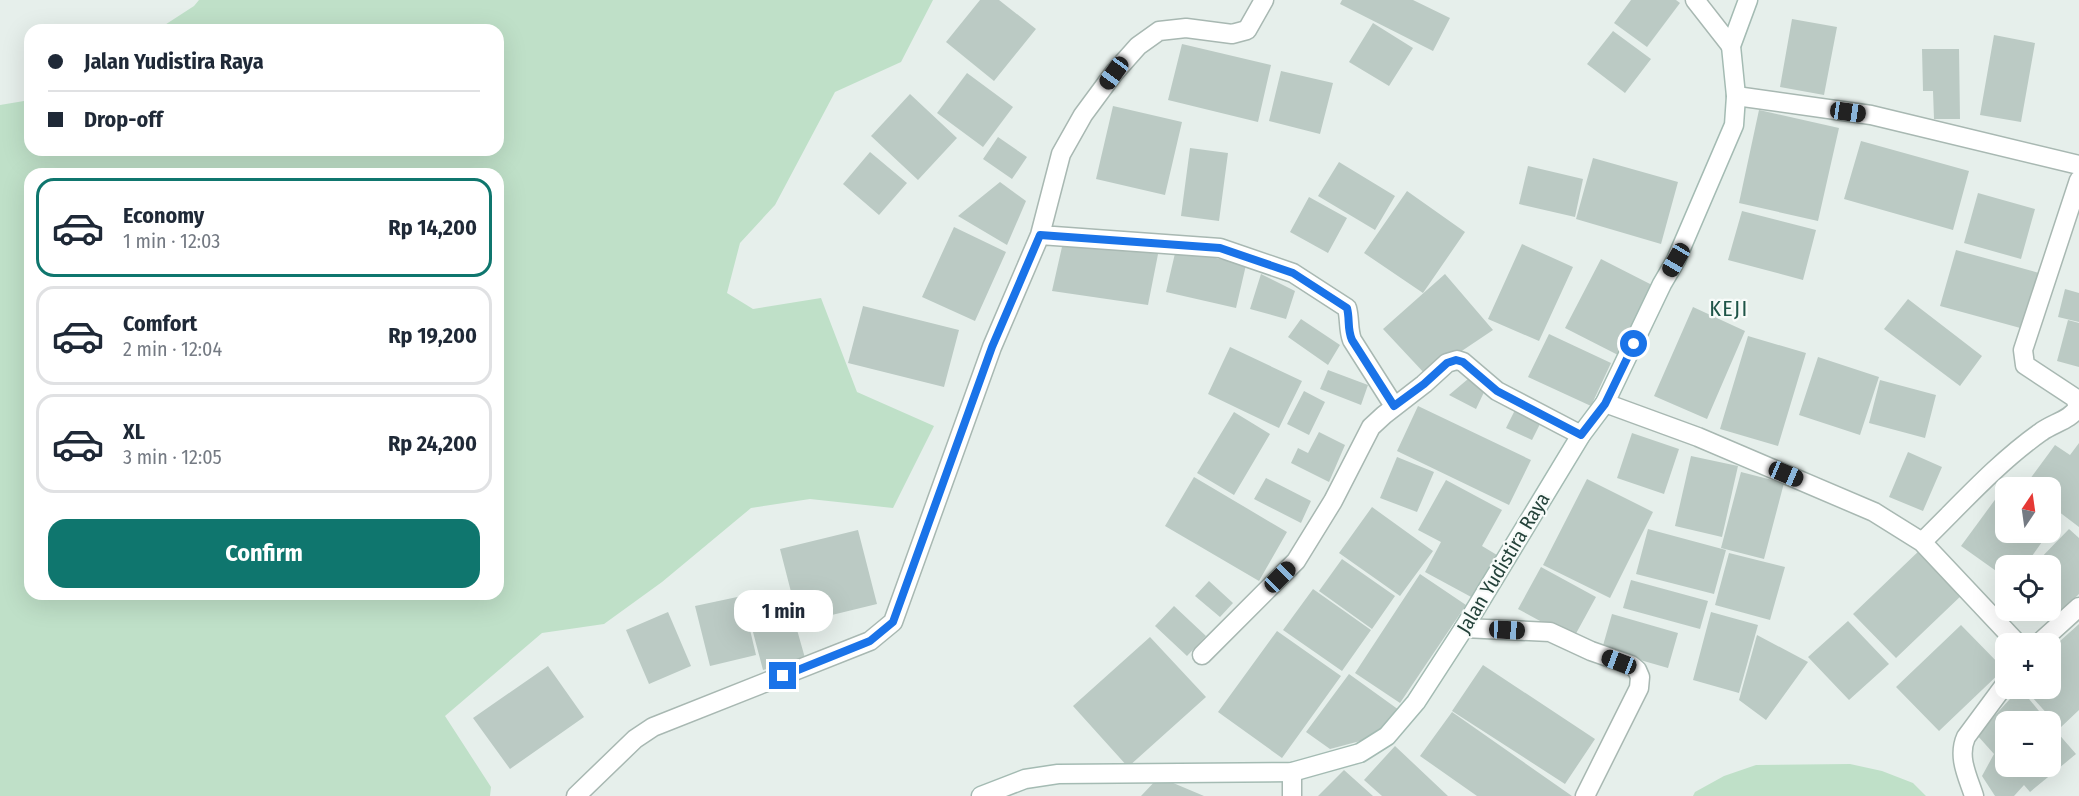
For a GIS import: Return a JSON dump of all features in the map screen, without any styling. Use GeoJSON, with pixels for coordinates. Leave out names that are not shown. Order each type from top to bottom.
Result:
{"type":"FeatureCollection","features":[{"type":"Feature","properties":{"kind":"street"},"geometry":{"type":"LineString","coordinates":[[576,796],[635,739],[653,727],[870,641],[893,622],[992,347],[1040,235],[1061,154],[1083,115],[1114,73],[1138,46],[1159,31],[1186,28],[1232,34],[1247,30],[1264,0]]}},
{"type":"Feature","properties":{"kind":"street"},"geometry":{"type":"LineString","coordinates":[[1695,0],[1731,46]]}},
{"type":"Feature","properties":{"kind":"street","name":"Jalan Yudistira Raya"},"geometry":{"type":"LineString","coordinates":[[981,796],[1025,779],[1058,774],[1292,772],[1360,753],[1387,736],[1416,702],[1464,628],[1581,435],[1605,404],[1690,230],[1734,125],[1736,96],[1731,46],[1748,0]]}},
{"type":"Feature","properties":{"kind":"street"},"geometry":{"type":"LineString","coordinates":[[1736,96],[1870,115],[2079,165]]}},
{"type":"Feature","properties":{"kind":"street"},"geometry":{"type":"LineString","coordinates":[[1922,542],[2017,449],[2051,424],[2071,416],[2078,407],[2075,398],[2025,365],[2023,350],[2079,180]]}},
{"type":"Feature","properties":{"kind":"street"},"geometry":{"type":"LineString","coordinates":[[1040,235],[1220,248],[1293,273],[1347,308],[1348,330],[1352,340],[1394,406]]}},
{"type":"Feature","properties":{"kind":"street"},"geometry":{"type":"LineString","coordinates":[[1202,655],[1296,561],[1333,501],[1371,427],[1447,363],[1456,360],[1463,362],[1497,391],[1581,435]]}},
{"type":"Feature","properties":{"kind":"street"},"geometry":{"type":"LineString","coordinates":[[1605,404],[1698,436],[1874,512],[1922,542],[2008,633]]}},
{"type":"Feature","properties":{"kind":"street"},"geometry":{"type":"LineString","coordinates":[[2050,633],[2079,607]]}},
{"type":"Feature","properties":{"kind":"street"},"geometry":{"type":"LineString","coordinates":[[1464,628],[1550,632],[1591,651],[1631,665],[1637,670],[1640,677],[1639,688],[1585,796]]}},
{"type":"Feature","properties":{"kind":"street"},"geometry":{"type":"LineString","coordinates":[[1974,796],[1962,757],[1962,746],[1995,698]]}},
{"type":"Feature","properties":{"kind":"street"},"geometry":{"type":"LineString","coordinates":[[1292,772],[1292,796]]}},
{"type":"Feature","properties":{"kind":"green space"},"geometry":{"type":"Polygon","coordinates":[[[199,0],[933,0],[901,62],[835,92],[775,205],[740,243],[727,293],[753,309],[821,298],[857,392],[934,426],[893,508],[810,499],[751,508],[662,582],[604,624],[542,633],[445,716],[491,787],[490,796],[0,796],[0,105],[24,101],[24,156],[504,156],[504,24],[166,24],[194,6],[199,0]]]}},
{"type":"Feature","properties":{"kind":"green space"},"geometry":{"type":"Polygon","coordinates":[[[1850,764],[1882,771],[1913,783],[1926,796],[1693,796],[1695,792],[1724,776],[1756,765],[1850,764]]]}},
{"type":"Feature","properties":{"kind":"building"},"geometry":{"type":"Polygon","coordinates":[[[980,0],[999,0],[1036,29],[994,81],[946,42],[980,0]]]}},
{"type":"Feature","properties":{"kind":"building"},"geometry":{"type":"Polygon","coordinates":[[[1342,0],[1413,0],[1450,18],[1433,51],[1340,4],[1342,0]]]}},
{"type":"Feature","properties":{"kind":"building"},"geometry":{"type":"Polygon","coordinates":[[[1631,0],[1676,0],[1680,3],[1647,47],[1614,23],[1631,0]]]}},
{"type":"Feature","properties":{"kind":"building"},"geometry":{"type":"Polygon","coordinates":[[[1792,19],[1837,27],[1824,95],[1780,87],[1792,19]]]}},
{"type":"Feature","properties":{"kind":"building"},"geometry":{"type":"Polygon","coordinates":[[[1373,23],[1413,48],[1389,86],[1349,62],[1373,23]]]}},
{"type":"Feature","properties":{"kind":"building"},"geometry":{"type":"Polygon","coordinates":[[[1613,31],[1651,59],[1625,93],[1587,64],[1613,31]]]}},
{"type":"Feature","properties":{"kind":"building"},"geometry":{"type":"Polygon","coordinates":[[[1994,35],[2035,43],[2021,122],[1980,115],[1994,35]]]}},
{"type":"Feature","properties":{"kind":"building"},"geometry":{"type":"Polygon","coordinates":[[[1182,44],[1271,65],[1258,122],[1168,100],[1182,44]]]}},
{"type":"Feature","properties":{"kind":"building"},"geometry":{"type":"Polygon","coordinates":[[[1922,49],[1959,49],[1960,119],[1934,119],[1933,91],[1923,91],[1922,49]]]}},
{"type":"Feature","properties":{"kind":"building"},"geometry":{"type":"Polygon","coordinates":[[[1281,71],[1333,83],[1320,134],[1269,121],[1281,71]]]}},
{"type":"Feature","properties":{"kind":"building"},"geometry":{"type":"Polygon","coordinates":[[[967,73],[1013,107],[983,147],[937,113],[967,73]]]}},
{"type":"Feature","properties":{"kind":"building"},"geometry":{"type":"Polygon","coordinates":[[[910,94],[957,138],[918,180],[871,136],[910,94]]]}},
{"type":"Feature","properties":{"kind":"building"},"geometry":{"type":"Polygon","coordinates":[[[1113,106],[1182,122],[1165,195],[1096,179],[1113,106]]]}},
{"type":"Feature","properties":{"kind":"building"},"geometry":{"type":"Polygon","coordinates":[[[1759,110],[1839,128],[1818,221],[1739,203],[1759,110]]]}},
{"type":"Feature","properties":{"kind":"building"},"geometry":{"type":"Polygon","coordinates":[[[998,137],[1027,157],[1012,179],[983,159],[998,137]]]}},
{"type":"Feature","properties":{"kind":"building"},"geometry":{"type":"Polygon","coordinates":[[[1861,141],[1969,171],[1953,230],[1844,199],[1861,141]]]}},
{"type":"Feature","properties":{"kind":"building"},"geometry":{"type":"Polygon","coordinates":[[[1190,148],[1228,153],[1219,221],[1181,216],[1190,148]]]}},
{"type":"Feature","properties":{"kind":"building"},"geometry":{"type":"Polygon","coordinates":[[[870,152],[907,183],[879,215],[843,184],[870,152]]]}},
{"type":"Feature","properties":{"kind":"building"},"geometry":{"type":"Polygon","coordinates":[[[1593,158],[1678,182],[1661,244],[1576,219],[1593,158]]]}},
{"type":"Feature","properties":{"kind":"building"},"geometry":{"type":"Polygon","coordinates":[[[1339,162],[1395,196],[1375,230],[1318,196],[1339,162]]]}},
{"type":"Feature","properties":{"kind":"building"},"geometry":{"type":"Polygon","coordinates":[[[1528,166],[1583,179],[1575,217],[1519,204],[1528,166]]]}},
{"type":"Feature","properties":{"kind":"building"},"geometry":{"type":"Polygon","coordinates":[[[1000,182],[1026,201],[1007,245],[958,216],[1000,182]]]}},
{"type":"Feature","properties":{"kind":"building"},"geometry":{"type":"Polygon","coordinates":[[[1407,191],[1465,232],[1423,293],[1364,253],[1407,191]]]}},
{"type":"Feature","properties":{"kind":"building"},"geometry":{"type":"Polygon","coordinates":[[[1978,193],[2035,209],[2021,259],[1964,243],[1978,193]]]}},
{"type":"Feature","properties":{"kind":"building"},"geometry":{"type":"Polygon","coordinates":[[[1309,197],[1347,218],[1328,253],[1290,232],[1309,197]]]}},
{"type":"Feature","properties":{"kind":"building"},"geometry":{"type":"Polygon","coordinates":[[[1742,211],[1816,230],[1803,280],[1728,260],[1742,211]]]}},
{"type":"Feature","properties":{"kind":"building"},"geometry":{"type":"Polygon","coordinates":[[[954,227],[1006,252],[975,321],[922,297],[954,227]]]}},
{"type":"Feature","properties":{"kind":"building"},"geometry":{"type":"Polygon","coordinates":[[[1064,238],[1160,244],[1148,305],[1052,291],[1064,238]]]}},
{"type":"Feature","properties":{"kind":"building"},"geometry":{"type":"Polygon","coordinates":[[[1522,244],[1573,267],[1539,341],[1488,319],[1522,244]]]}},
{"type":"Feature","properties":{"kind":"building"},"geometry":{"type":"Polygon","coordinates":[[[1176,249],[1246,265],[1236,308],[1166,292],[1176,249]]]}},
{"type":"Feature","properties":{"kind":"building"},"geometry":{"type":"Polygon","coordinates":[[[1956,250],[2039,273],[2024,329],[1940,306],[1956,250]]]}},
{"type":"Feature","properties":{"kind":"building"},"geometry":{"type":"Polygon","coordinates":[[[1601,259],[1654,286],[1618,355],[1565,328],[1601,259]]]}},
{"type":"Feature","properties":{"kind":"building"},"geometry":{"type":"Polygon","coordinates":[[[1261,274],[1295,291],[1286,319],[1250,309],[1261,274]]]}},
{"type":"Feature","properties":{"kind":"building"},"geometry":{"type":"Polygon","coordinates":[[[1445,274],[1493,330],[1426,375],[1383,329],[1445,274]]]}},
{"type":"Feature","properties":{"kind":"building"},"geometry":{"type":"Polygon","coordinates":[[[2065,289],[2079,293],[2079,322],[2058,317],[2065,289]]]}},
{"type":"Feature","properties":{"kind":"building"},"geometry":{"type":"Polygon","coordinates":[[[1908,299],[1982,356],[1960,386],[1884,329],[1908,299]]]}},
{"type":"Feature","properties":{"kind":"building"},"geometry":{"type":"Polygon","coordinates":[[[863,306],[959,330],[944,387],[848,363],[863,306]]]}},
{"type":"Feature","properties":{"kind":"building"},"geometry":{"type":"Polygon","coordinates":[[[1693,307],[1745,331],[1707,419],[1654,396],[1693,307]]]}},
{"type":"Feature","properties":{"kind":"building"},"geometry":{"type":"Polygon","coordinates":[[[1301,319],[1340,345],[1328,365],[1288,337],[1301,319]]]}},
{"type":"Feature","properties":{"kind":"building"},"geometry":{"type":"Polygon","coordinates":[[[2068,320],[2079,323],[2079,367],[2057,361],[2068,320]]]}},
{"type":"Feature","properties":{"kind":"building"},"geometry":{"type":"Polygon","coordinates":[[[1549,334],[1611,363],[1591,406],[1528,377],[1549,334]]]}},
{"type":"Feature","properties":{"kind":"building"},"geometry":{"type":"Polygon","coordinates":[[[1748,336],[1806,353],[1778,446],[1720,429],[1748,336]]]}},
{"type":"Feature","properties":{"kind":"building"},"geometry":{"type":"Polygon","coordinates":[[[1230,347],[1302,381],[1279,428],[1208,394],[1230,347]]]}},
{"type":"Feature","properties":{"kind":"building"},"geometry":{"type":"Polygon","coordinates":[[[1818,357],[1879,377],[1860,435],[1799,415],[1818,357]]]}},
{"type":"Feature","properties":{"kind":"building"},"geometry":{"type":"Polygon","coordinates":[[[1328,370],[1368,385],[1361,405],[1320,389],[1328,370]]]}},
{"type":"Feature","properties":{"kind":"building"},"geometry":{"type":"Polygon","coordinates":[[[1468,379],[1486,388],[1476,409],[1449,395],[1468,379]]]}},
{"type":"Feature","properties":{"kind":"building"},"geometry":{"type":"Polygon","coordinates":[[[1880,380],[1936,395],[1925,438],[1869,423],[1880,380]]]}},
{"type":"Feature","properties":{"kind":"building"},"geometry":{"type":"Polygon","coordinates":[[[1304,391],[1325,402],[1309,435],[1287,424],[1304,391]]]}},
{"type":"Feature","properties":{"kind":"building"},"geometry":{"type":"Polygon","coordinates":[[[1418,406],[1531,460],[1509,505],[1397,451],[1418,406]]]}},
{"type":"Feature","properties":{"kind":"building"},"geometry":{"type":"Polygon","coordinates":[[[1516,408],[1542,420],[1532,440],[1506,428],[1516,408]]]}},
{"type":"Feature","properties":{"kind":"building"},"geometry":{"type":"Polygon","coordinates":[[[1234,412],[1270,434],[1234,495],[1197,473],[1234,412]]]}},
{"type":"Feature","properties":{"kind":"building"},"geometry":{"type":"Polygon","coordinates":[[[1319,432],[1345,445],[1329,482],[1291,463],[1298,448],[1308,453],[1319,432]]]}},
{"type":"Feature","properties":{"kind":"building"},"geometry":{"type":"Polygon","coordinates":[[[1632,433],[1679,449],[1664,494],[1617,478],[1632,433]]]}},
{"type":"Feature","properties":{"kind":"building"},"geometry":{"type":"Polygon","coordinates":[[[2079,443],[2079,527],[2061,513],[2061,477],[2031,477],[2055,445],[2070,455],[2079,443]]]}},
{"type":"Feature","properties":{"kind":"building"},"geometry":{"type":"Polygon","coordinates":[[[1908,452],[1942,467],[1923,511],[1889,497],[1908,452]]]}},
{"type":"Feature","properties":{"kind":"building"},"geometry":{"type":"Polygon","coordinates":[[[1691,456],[1738,466],[1722,537],[1675,526],[1691,456]]]}},
{"type":"Feature","properties":{"kind":"building"},"geometry":{"type":"Polygon","coordinates":[[[1397,457],[1434,472],[1417,512],[1380,498],[1397,457]]]}},
{"type":"Feature","properties":{"kind":"building"},"geometry":{"type":"Polygon","coordinates":[[[1741,472],[1784,483],[1764,559],[1721,548],[1741,472]]]}},
{"type":"Feature","properties":{"kind":"building"},"geometry":{"type":"Polygon","coordinates":[[[1194,477],[1287,532],[1259,581],[1165,526],[1194,477]]]}},
{"type":"Feature","properties":{"kind":"building"},"geometry":{"type":"Polygon","coordinates":[[[1266,478],[1311,501],[1301,523],[1254,499],[1266,478]]]}},
{"type":"Feature","properties":{"kind":"building"},"geometry":{"type":"Polygon","coordinates":[[[1587,479],[1653,512],[1610,598],[1543,565],[1587,479]]]}},
{"type":"Feature","properties":{"kind":"building"},"geometry":{"type":"Polygon","coordinates":[[[1446,480],[1502,510],[1482,546],[1497,555],[1473,598],[1425,572],[1441,542],[1418,530],[1446,480]]]}},
{"type":"Feature","properties":{"kind":"building"},"geometry":{"type":"Polygon","coordinates":[[[1995,500],[1995,543],[2041,543],[2033,555],[1995,555],[1995,570],[1961,546],[1995,500]]]}},
{"type":"Feature","properties":{"kind":"building"},"geometry":{"type":"Polygon","coordinates":[[[1372,507],[1433,551],[1400,596],[1339,553],[1372,507]]]}},
{"type":"Feature","properties":{"kind":"building"},"geometry":{"type":"Polygon","coordinates":[[[1648,529],[1726,550],[1714,594],[1636,574],[1648,529]]]}},
{"type":"Feature","properties":{"kind":"building"},"geometry":{"type":"Polygon","coordinates":[[[2069,529],[2079,538],[2079,594],[2061,612],[2061,555],[2044,555],[2055,543],[2061,543],[2061,537],[2069,529]]]}},
{"type":"Feature","properties":{"kind":"building"},"geometry":{"type":"Polygon","coordinates":[[[858,530],[877,604],[799,623],[780,549],[858,530]]]}},
{"type":"Feature","properties":{"kind":"building"},"geometry":{"type":"Polygon","coordinates":[[[1922,548],[1964,593],[1896,658],[1853,614],[1922,548]]]}},
{"type":"Feature","properties":{"kind":"building"},"geometry":{"type":"Polygon","coordinates":[[[1729,553],[1785,567],[1770,620],[1715,605],[1729,553]]]}},
{"type":"Feature","properties":{"kind":"building"},"geometry":{"type":"Polygon","coordinates":[[[1342,559],[1395,596],[1372,629],[1319,591],[1342,559]]]}},
{"type":"Feature","properties":{"kind":"building"},"geometry":{"type":"Polygon","coordinates":[[[1541,567],[1596,597],[1573,639],[1518,609],[1541,567]]]}},
{"type":"Feature","properties":{"kind":"building"},"geometry":{"type":"Polygon","coordinates":[[[1420,574],[1466,605],[1400,703],[1355,673],[1420,574]]]}},
{"type":"Feature","properties":{"kind":"building"},"geometry":{"type":"Polygon","coordinates":[[[1631,580],[1708,601],[1700,629],[1623,608],[1631,580]]]}},
{"type":"Feature","properties":{"kind":"building"},"geometry":{"type":"Polygon","coordinates":[[[1209,581],[1233,603],[1220,617],[1195,596],[1209,581]]]}},
{"type":"Feature","properties":{"kind":"building"},"geometry":{"type":"Polygon","coordinates":[[[1313,589],[1371,630],[1342,671],[1283,630],[1313,589]]]}},
{"type":"Feature","properties":{"kind":"building"},"geometry":{"type":"Polygon","coordinates":[[[786,591],[805,658],[763,670],[745,602],[786,591]]]}},
{"type":"Feature","properties":{"kind":"building"},"geometry":{"type":"Polygon","coordinates":[[[742,596],[756,655],[710,666],[695,606],[742,596]]]}},
{"type":"Feature","properties":{"kind":"building"},"geometry":{"type":"Polygon","coordinates":[[[1174,606],[1206,636],[1187,656],[1155,626],[1174,606]]]}},
{"type":"Feature","properties":{"kind":"building"},"geometry":{"type":"Polygon","coordinates":[[[668,612],[691,666],[649,684],[626,630],[668,612]]]}},
{"type":"Feature","properties":{"kind":"building"},"geometry":{"type":"Polygon","coordinates":[[[1711,612],[1758,625],[1739,693],[1693,680],[1711,612]]]}},
{"type":"Feature","properties":{"kind":"building"},"geometry":{"type":"Polygon","coordinates":[[[1612,614],[1678,633],[1668,668],[1602,649],[1612,614]]]}},
{"type":"Feature","properties":{"kind":"building"},"geometry":{"type":"Polygon","coordinates":[[[1848,621],[1889,664],[1849,700],[1808,657],[1848,621]]]}},
{"type":"Feature","properties":{"kind":"building"},"geometry":{"type":"Polygon","coordinates":[[[2079,624],[2079,710],[2061,727],[2061,711],[2045,711],[2034,699],[2061,699],[2061,640],[2079,624]]]}},
{"type":"Feature","properties":{"kind":"building"},"geometry":{"type":"Polygon","coordinates":[[[1961,625],[1995,660],[1995,678],[1939,731],[1896,687],[1961,625]]]}},
{"type":"Feature","properties":{"kind":"building"},"geometry":{"type":"Polygon","coordinates":[[[1277,631],[1341,676],[1282,758],[1218,712],[1277,631]]]}},
{"type":"Feature","properties":{"kind":"building"},"geometry":{"type":"Polygon","coordinates":[[[1757,635],[1808,662],[1766,720],[1739,700],[1757,635]]]}},
{"type":"Feature","properties":{"kind":"building"},"geometry":{"type":"Polygon","coordinates":[[[1150,637],[1206,697],[1128,767],[1073,706],[1150,637]]]}},
{"type":"Feature","properties":{"kind":"building"},"geometry":{"type":"Polygon","coordinates":[[[1483,665],[1595,739],[1565,784],[1452,711],[1483,665]]]}},
{"type":"Feature","properties":{"kind":"building"},"geometry":{"type":"Polygon","coordinates":[[[548,666],[584,717],[510,769],[473,718],[548,666]]]}},
{"type":"Feature","properties":{"kind":"building"},"geometry":{"type":"Polygon","coordinates":[[[1349,674],[1399,710],[1379,736],[1330,749],[1306,732],[1349,674]]]}},
{"type":"Feature","properties":{"kind":"building"},"geometry":{"type":"Polygon","coordinates":[[[2010,699],[2029,699],[2039,711],[1999,711],[2010,699]]]}},
{"type":"Feature","properties":{"kind":"building"},"geometry":{"type":"Polygon","coordinates":[[[1452,712],[1572,796],[1477,796],[1420,756],[1452,712]]]}},
{"type":"Feature","properties":{"kind":"building"},"geometry":{"type":"Polygon","coordinates":[[[1995,715],[1995,777],[2048,777],[2030,792],[2024,785],[2014,796],[1995,796],[1982,776],[1994,754],[1977,735],[1995,715]]]}},
{"type":"Feature","properties":{"kind":"building"},"geometry":{"type":"Polygon","coordinates":[[[2061,737],[2076,754],[2061,766],[2061,737]]]}},
{"type":"Feature","properties":{"kind":"building"},"geometry":{"type":"Polygon","coordinates":[[[1395,746],[1448,796],[1382,796],[1364,780],[1395,746]]]}},
{"type":"Feature","properties":{"kind":"building"},"geometry":{"type":"Polygon","coordinates":[[[1344,770],[1373,796],[1318,796],[1344,770]]]}},
{"type":"Feature","properties":{"kind":"building"},"geometry":{"type":"Polygon","coordinates":[[[1159,777],[1204,796],[1141,796],[1159,777]]]}},
{"type":"Feature","properties":{"kind":"district","name":"KEJI"},"geometry":{"type":"Point","coordinates":[1729,308]}},
{"type":"Feature","properties":{"kind":"route"},"geometry":{"type":"LineString","coordinates":[[783,676],[870,641],[893,622],[992,347],[1040,235],[1220,248],[1293,273],[1347,308],[1348,330],[1352,340],[1394,406],[1424,384],[1447,363],[1456,360],[1463,362],[1497,391],[1581,435],[1605,404],[1634,344]]}}]}
